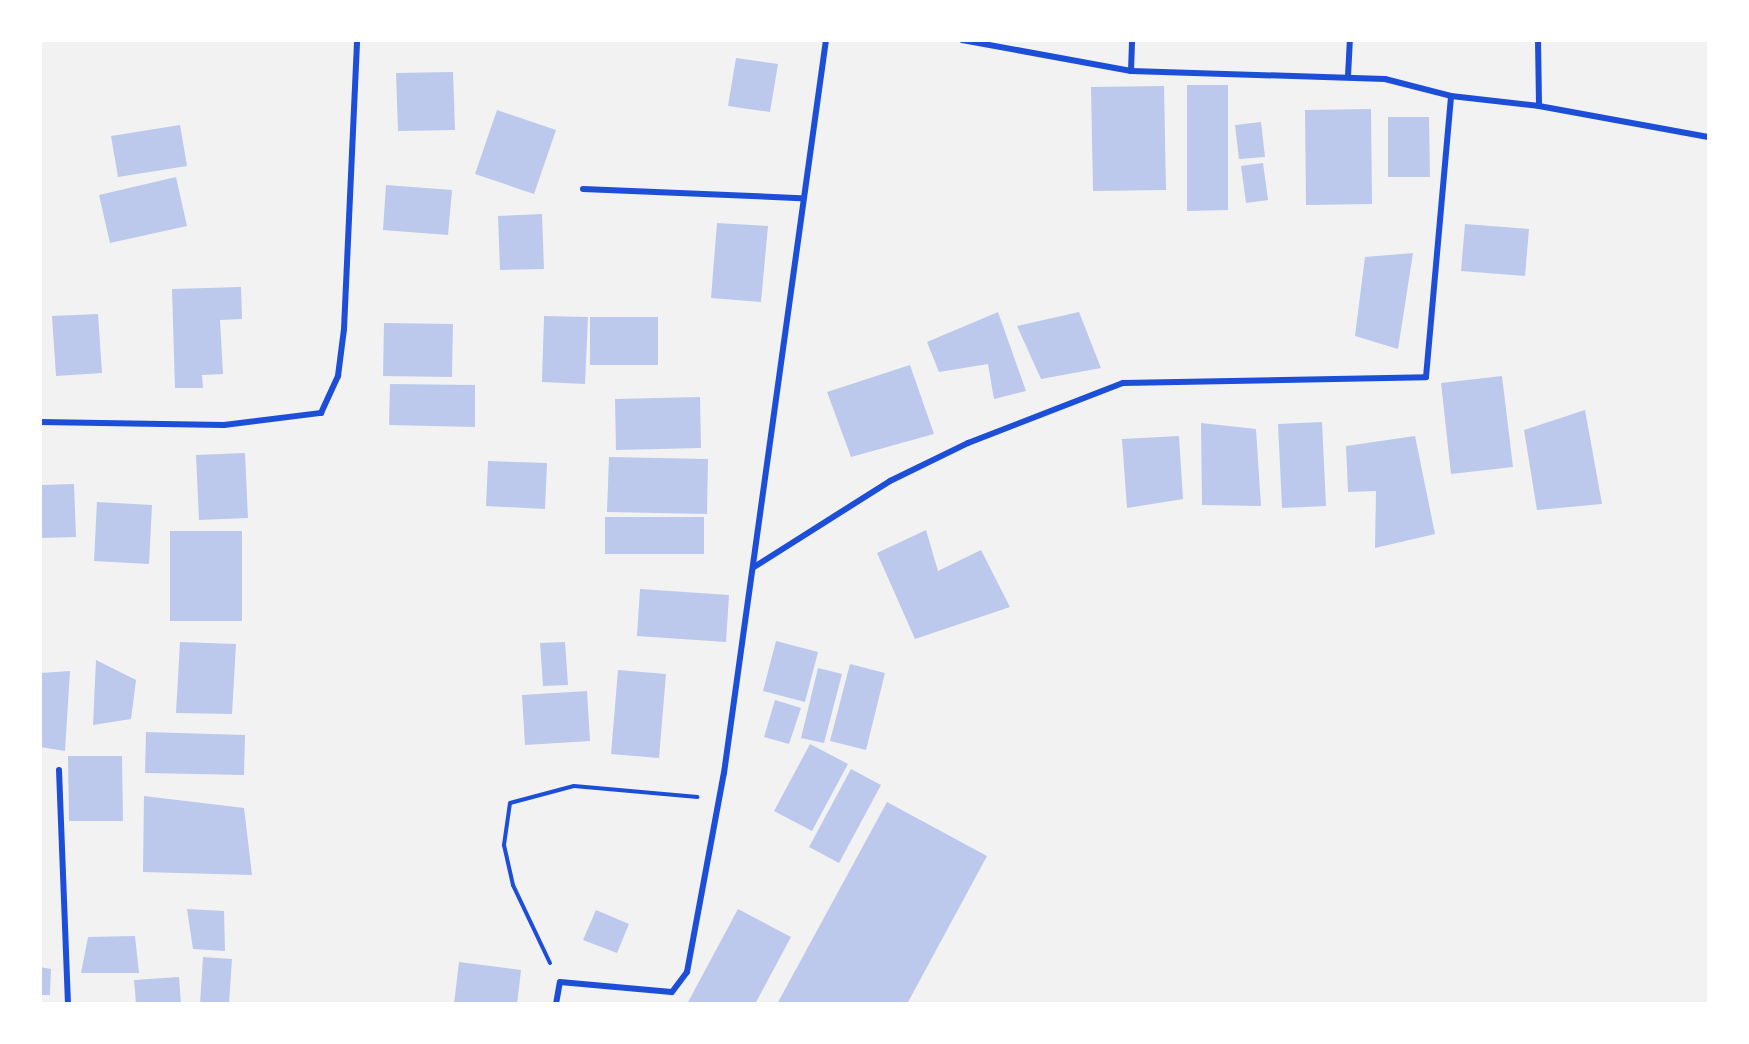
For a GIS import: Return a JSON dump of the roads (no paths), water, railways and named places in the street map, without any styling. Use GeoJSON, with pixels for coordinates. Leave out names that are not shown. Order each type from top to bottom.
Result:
{"type":"FeatureCollection","features":[{"type":"Feature","properties":{"kind":"street"},"geometry":{"type":"LineString","coordinates":[[40,422],[224,425],[321,413],[338,376],[344,329],[357,40]]}},
{"type":"Feature","properties":{"kind":"street"},"geometry":{"type":"LineString","coordinates":[[556,1004],[560,982],[672,992],[682,984],[719,799],[754,567],[801,198],[826,40]]}},
{"type":"Feature","properties":{"kind":"street"},"geometry":{"type":"LineString","coordinates":[[962,40],[1131,71],[1348,76],[1413,84],[1451,96],[1539,106],[1708,137]]}},
{"type":"Feature","properties":{"kind":"street"},"geometry":{"type":"LineString","coordinates":[[1131,71],[1132,40]]}},
{"type":"Feature","properties":{"kind":"street"},"geometry":{"type":"LineString","coordinates":[[1348,76],[1350,40]]}},
{"type":"Feature","properties":{"kind":"street"},"geometry":{"type":"LineString","coordinates":[[1538,40],[1539,106]]}},
{"type":"Feature","properties":{"kind":"street"},"geometry":{"type":"LineString","coordinates":[[754,567],[890,481],[968,442],[1123,383],[1426,377],[1451,96]]}},
{"type":"Feature","properties":{"kind":"street"},"geometry":{"type":"LineString","coordinates":[[583,189],[801,198]]}},
{"type":"Feature","properties":{"kind":"street"},"geometry":{"type":"LineString","coordinates":[[59,770],[68,1004]]}}]}
